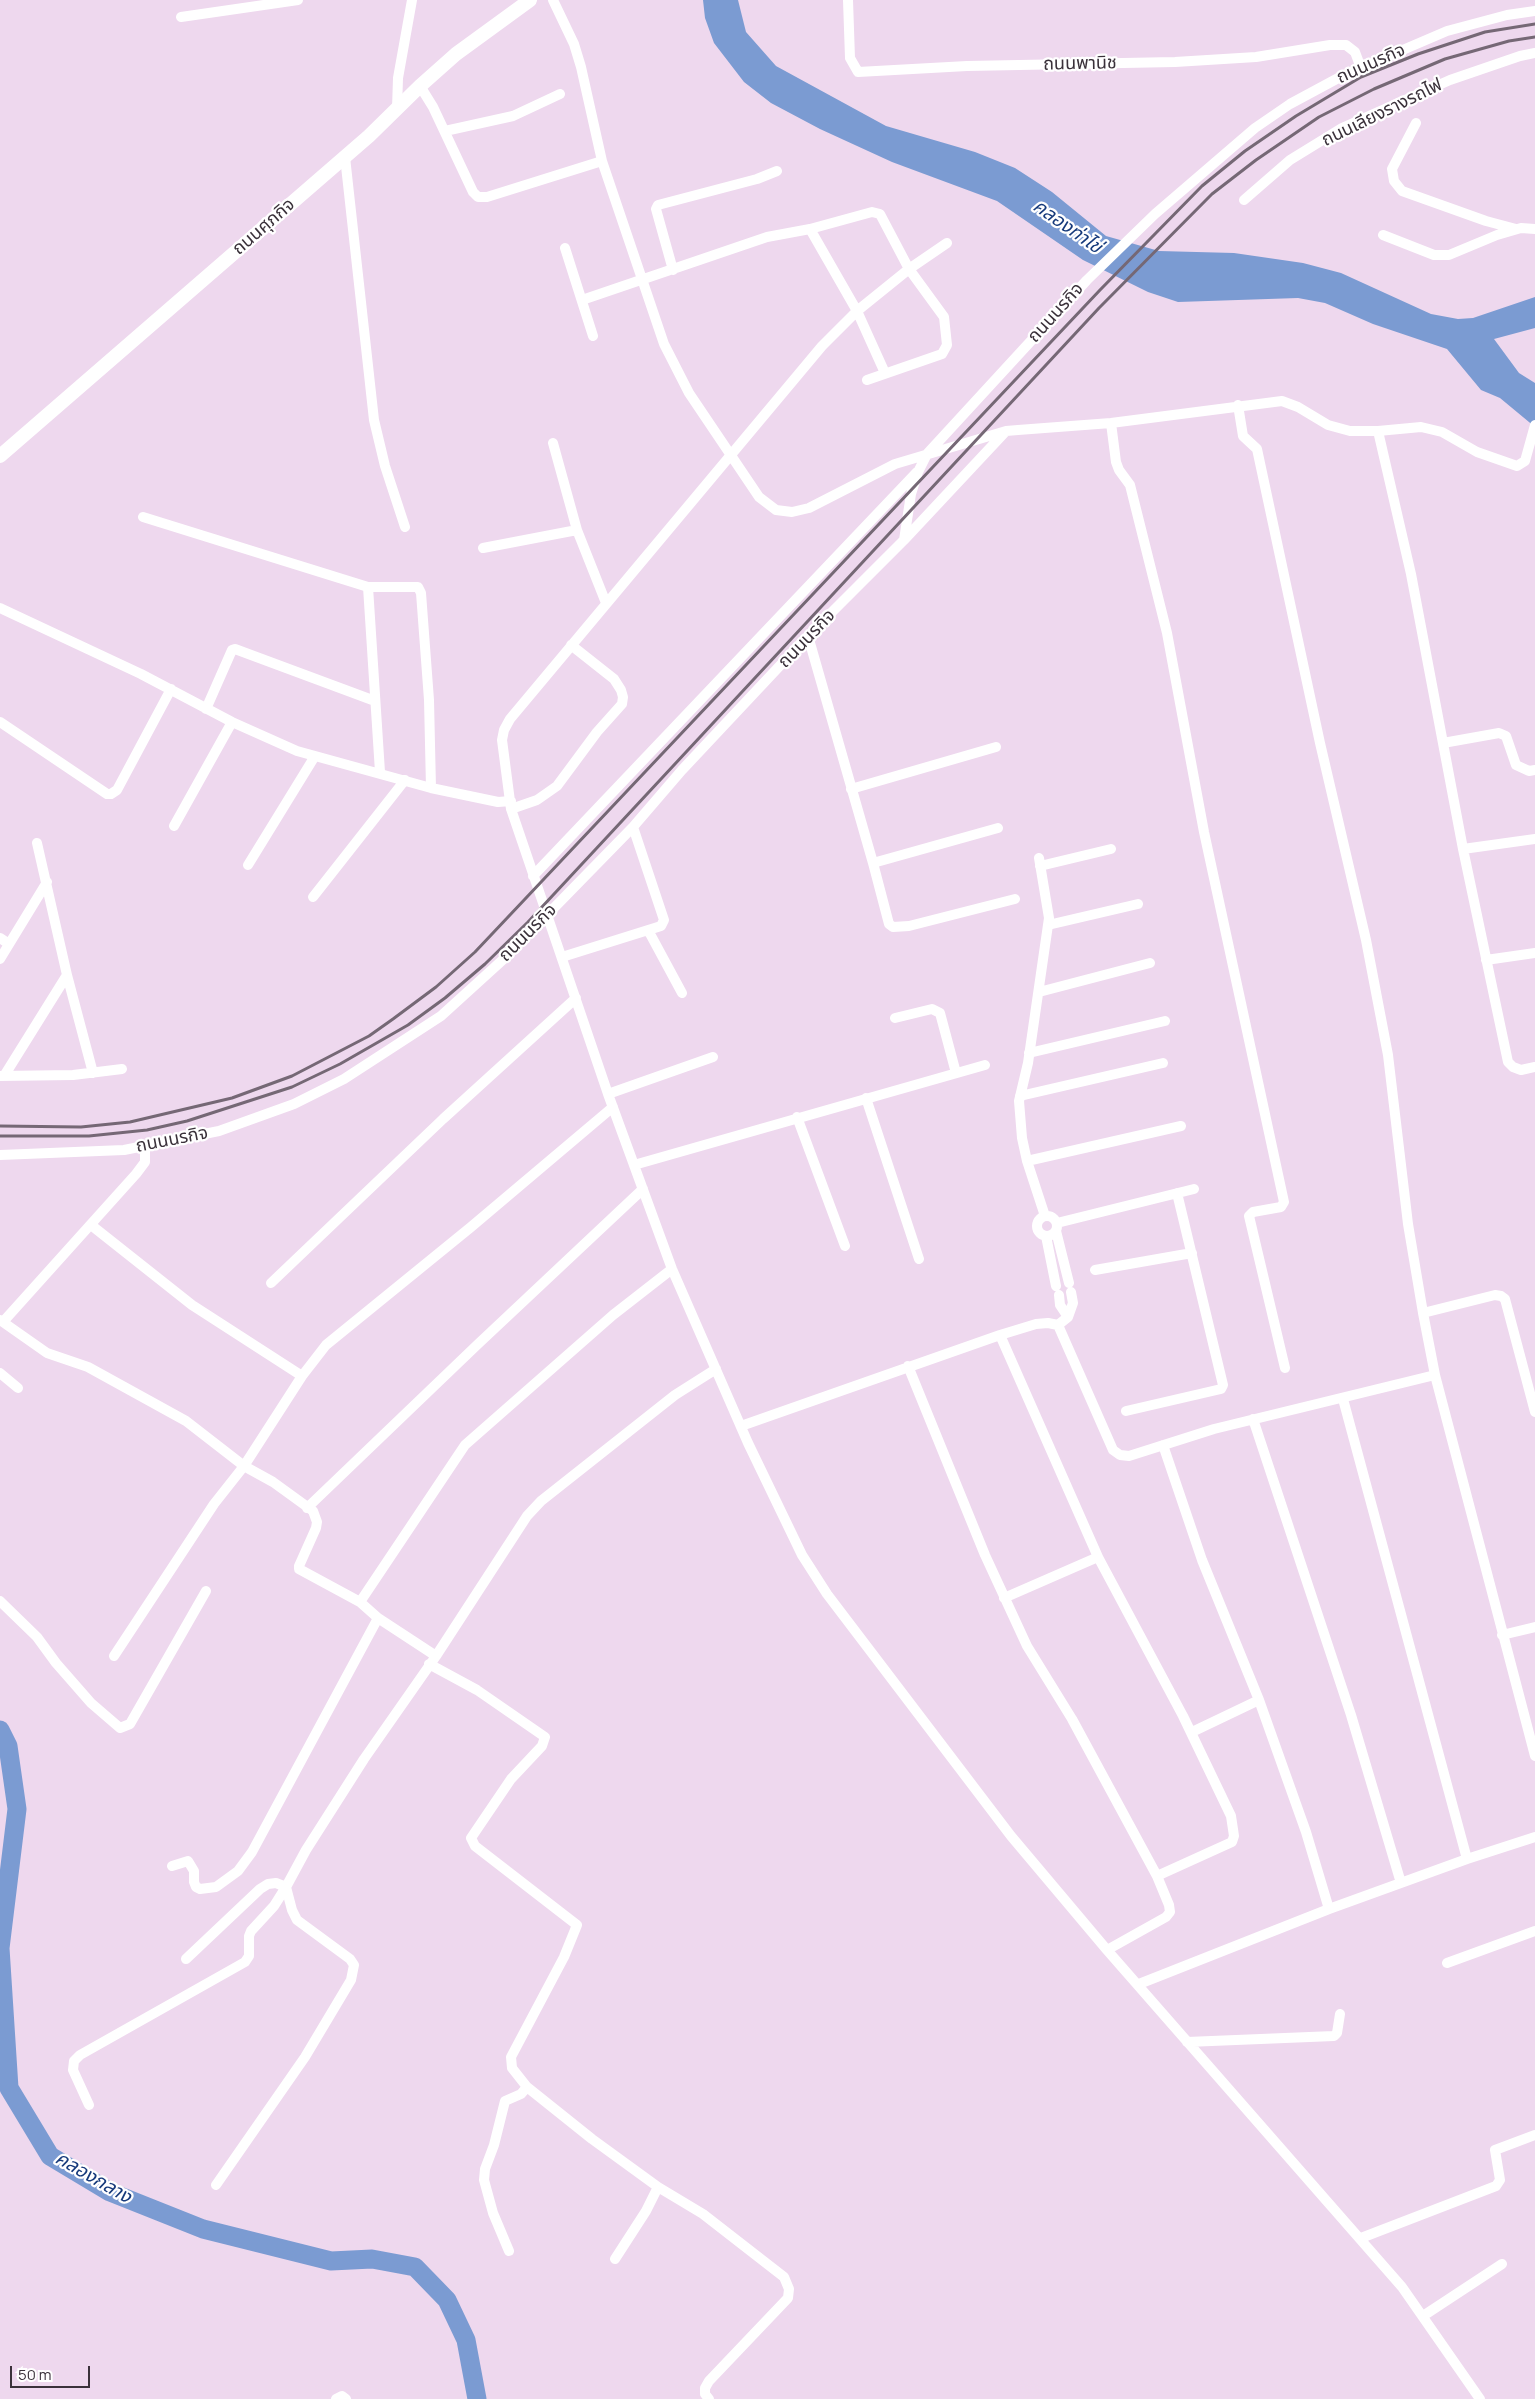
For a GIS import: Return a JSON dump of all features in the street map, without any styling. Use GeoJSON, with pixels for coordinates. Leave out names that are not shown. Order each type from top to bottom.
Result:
{"type":"FeatureCollection","features":[{"type":"Feature","properties":{"kind":"main road","name":"ถนนศุภกิจ"},"geometry":{"type":"LineString","coordinates":[[0,456],[345,157],[456,54],[530,0]]}},
{"type":"Feature","properties":{"kind":"street"},"geometry":{"type":"LineString","coordinates":[[181,17],[298,0]]}},
{"type":"Feature","properties":{"kind":"street"},"geometry":{"type":"LineString","coordinates":[[397,109],[398,78],[412,0]]}},
{"type":"Feature","properties":{"kind":"street"},"geometry":{"type":"LineString","coordinates":[[552,0],[574,44],[602,161],[641,281],[664,344],[689,393],[731,456],[759,497],[776,510],[792,512],[809,508],[895,464],[1006,431],[1111,423],[1238,405],[1282,401],[1298,407],[1328,425],[1350,431],[1422,428],[1442,432],[1478,452],[1517,466],[1525,461],[1534,429]]}},
{"type":"Feature","properties":{"kind":"street","name":"ถนนพานิช"},"geometry":{"type":"LineString","coordinates":[[848,0],[850,58],[858,72],[967,66],[1175,62],[1256,56],[1330,45],[1346,45],[1355,52],[1361,68]]}},
{"type":"Feature","properties":{"kind":"street","name":"ถนนนรกิจ"},"geometry":{"type":"LineString","coordinates":[[0,1155],[95,1152],[145,1147],[219,1131],[294,1104],[344,1079],[400,1044],[456,1004],[633,827],[682,770],[808,636],[904,540],[911,494],[918,472],[927,454],[1087,280],[1155,214],[1255,128],[1290,104],[1361,68],[1446,31],[1507,15],[1535,11]]}},
{"type":"Feature","properties":{"kind":"street","name":"ถนนเลียงรางรถไฟ"},"geometry":{"type":"LineString","coordinates":[[1244,200],[1290,160],[1342,128],[1450,80],[1503,61],[1535,54]]}},
{"type":"Feature","properties":{"kind":"street"},"geometry":{"type":"LineString","coordinates":[[420,86],[445,130],[473,192],[478,196],[487,197],[602,161]]}},
{"type":"Feature","properties":{"kind":"street"},"geometry":{"type":"LineString","coordinates":[[445,130],[513,116],[560,94]]}},
{"type":"Feature","properties":{"kind":"street"},"geometry":{"type":"LineString","coordinates":[[1416,123],[1392,169],[1394,181],[1402,191],[1486,221],[1516,229]]}},
{"type":"Feature","properties":{"kind":"street"},"geometry":{"type":"LineString","coordinates":[[345,157],[374,420],[385,466],[405,527]]}},
{"type":"Feature","properties":{"kind":"street"},"geometry":{"type":"LineString","coordinates":[[673,270],[656,209],[658,205],[757,179],[777,171]]}},
{"type":"Feature","properties":{"kind":"street"},"geometry":{"type":"LineString","coordinates":[[582,300],[767,237],[810,229],[872,212],[880,214],[909,269],[944,317],[948,345],[942,354],[867,380]]}},
{"type":"Feature","properties":{"kind":"street"},"geometry":{"type":"LineString","coordinates":[[810,229],[857,311],[885,373]]}},
{"type":"Feature","properties":{"kind":"street"},"geometry":{"type":"LineString","coordinates":[[1383,235],[1434,255],[1450,255],[1497,234],[1516,229],[1535,229]]}},
{"type":"Feature","properties":{"kind":"street"},"geometry":{"type":"LineString","coordinates":[[947,243],[909,269],[857,311],[822,346],[571,645],[504,730],[502,740],[511,805],[533,876],[612,1107],[672,1269],[741,1426],[802,1555],[827,1594],[1011,1836],[1107,1950],[1139,1984],[1187,2042],[1361,2238],[1402,2287],[1480,2399]]}},
{"type":"Feature","properties":{"kind":"street"},"geometry":{"type":"LineString","coordinates":[[565,248],[593,336]]}},
{"type":"Feature","properties":{"kind":"street"},"geometry":{"type":"LineString","coordinates":[[1238,405],[1243,436],[1257,449],[1320,743],[1366,940],[1388,1055],[1408,1224],[1435,1375],[1535,1756]]}},
{"type":"Feature","properties":{"kind":"street"},"geometry":{"type":"LineString","coordinates":[[1111,423],[1116,462],[1130,485],[1168,633],[1204,832],[1284,1202],[1281,1207],[1253,1212],[1249,1216],[1285,1368]]}},
{"type":"Feature","properties":{"kind":"street"},"geometry":{"type":"LineString","coordinates":[[904,540],[1006,431]]}},
{"type":"Feature","properties":{"kind":"street"},"geometry":{"type":"LineString","coordinates":[[1378,431],[1411,574],[1463,849],[1508,1062],[1513,1067],[1521,1070],[1535,1067]]}},
{"type":"Feature","properties":{"kind":"street"},"geometry":{"type":"LineString","coordinates":[[553,443],[577,530],[606,603]]}},
{"type":"Feature","properties":{"kind":"street"},"geometry":{"type":"LineString","coordinates":[[533,876],[918,472]]}},
{"type":"Feature","properties":{"kind":"street"},"geometry":{"type":"LineString","coordinates":[[143,517],[368,587],[418,587],[421,593],[429,700],[431,788]]}},
{"type":"Feature","properties":{"kind":"street"},"geometry":{"type":"LineString","coordinates":[[483,548],[577,530]]}},
{"type":"Feature","properties":{"kind":"street"},"geometry":{"type":"LineString","coordinates":[[368,587],[380,772]]}},
{"type":"Feature","properties":{"kind":"street"},"geometry":{"type":"LineString","coordinates":[[0,608],[171,689],[232,722],[297,751],[380,772],[431,788],[511,805],[537,800],[557,786],[622,704],[621,690],[614,679],[571,645]]}},
{"type":"Feature","properties":{"kind":"street"},"geometry":{"type":"LineString","coordinates":[[808,636],[874,863],[889,924],[893,927],[909,926],[1015,899]]}},
{"type":"Feature","properties":{"kind":"street"},"geometry":{"type":"LineString","coordinates":[[206,709],[232,650],[236,649],[375,700]]}},
{"type":"Feature","properties":{"kind":"street"},"geometry":{"type":"LineString","coordinates":[[0,722],[107,794],[111,794],[117,790],[171,689]]}},
{"type":"Feature","properties":{"kind":"street"},"geometry":{"type":"LineString","coordinates":[[174,826],[232,722]]}},
{"type":"Feature","properties":{"kind":"street"},"geometry":{"type":"LineString","coordinates":[[1443,743],[1499,733],[1506,736],[1516,765],[1529,771],[1535,770]]}},
{"type":"Feature","properties":{"kind":"street"},"geometry":{"type":"LineString","coordinates":[[851,789],[996,747]]}},
{"type":"Feature","properties":{"kind":"street"},"geometry":{"type":"LineString","coordinates":[[248,865],[315,756]]}},
{"type":"Feature","properties":{"kind":"street"},"geometry":{"type":"LineString","coordinates":[[313,897],[405,780]]}},
{"type":"Feature","properties":{"kind":"street"},"geometry":{"type":"LineString","coordinates":[[562,957],[661,926],[664,920],[633,827]]}},
{"type":"Feature","properties":{"kind":"street"},"geometry":{"type":"LineString","coordinates":[[874,863],[998,828]]}},
{"type":"Feature","properties":{"kind":"street"},"geometry":{"type":"LineString","coordinates":[[1463,849],[1535,840]]}},
{"type":"Feature","properties":{"kind":"street"},"geometry":{"type":"LineString","coordinates":[[37,843],[67,975],[93,1073]]}},
{"type":"Feature","properties":{"kind":"street"},"geometry":{"type":"LineString","coordinates":[[1045,1216],[1027,1161],[1022,1138],[1020,1096],[1029,1053],[1048,926],[1048,907],[1039,862],[1111,849]]}},
{"type":"Feature","properties":{"kind":"street"},"geometry":{"type":"LineString","coordinates":[[0,959],[47,882]]}},
{"type":"Feature","properties":{"kind":"street"},"geometry":{"type":"LineString","coordinates":[[1048,926],[1138,904]]}},
{"type":"Feature","properties":{"kind":"street"},"geometry":{"type":"LineString","coordinates":[[648,930],[682,993]]}},
{"type":"Feature","properties":{"kind":"street"},"geometry":{"type":"LineString","coordinates":[[0,938],[9,944]]}},
{"type":"Feature","properties":{"kind":"street"},"geometry":{"type":"LineString","coordinates":[[1486,960],[1535,953]]}},
{"type":"Feature","properties":{"kind":"street"},"geometry":{"type":"LineString","coordinates":[[1039,992],[1150,963]]}},
{"type":"Feature","properties":{"kind":"street"},"geometry":{"type":"LineString","coordinates":[[2,1076],[67,975]]}},
{"type":"Feature","properties":{"kind":"street"},"geometry":{"type":"LineString","coordinates":[[271,1283],[443,1120],[576,998]]}},
{"type":"Feature","properties":{"kind":"street"},"geometry":{"type":"LineString","coordinates":[[895,1018],[932,1009],[940,1013],[956,1073]]}},
{"type":"Feature","properties":{"kind":"street"},"geometry":{"type":"LineString","coordinates":[[1029,1053],[1165,1021]]}},
{"type":"Feature","properties":{"kind":"street"},"geometry":{"type":"LineString","coordinates":[[608,1094],[713,1056]]}},
{"type":"Feature","properties":{"kind":"street"},"geometry":{"type":"LineString","coordinates":[[1020,1096],[1163,1063]]}},
{"type":"Feature","properties":{"kind":"street"},"geometry":{"type":"LineString","coordinates":[[634,1165],[984,1065]]}},
{"type":"Feature","properties":{"kind":"street"},"geometry":{"type":"LineString","coordinates":[[2,1076],[50,1076],[122,1069]]}},
{"type":"Feature","properties":{"kind":"street"},"geometry":{"type":"LineString","coordinates":[[866,1098],[919,1259]]}},
{"type":"Feature","properties":{"kind":"street"},"geometry":{"type":"LineString","coordinates":[[114,1656],[214,1504],[244,1466],[302,1376],[326,1345],[471,1227],[612,1107]]}},
{"type":"Feature","properties":{"kind":"street"},"geometry":{"type":"LineString","coordinates":[[797,1117],[846,1246]]}},
{"type":"Feature","properties":{"kind":"street"},"geometry":{"type":"LineString","coordinates":[[1027,1161],[1181,1126]]}},
{"type":"Feature","properties":{"kind":"street"},"geometry":{"type":"LineString","coordinates":[[145,1147],[145,1162],[91,1225],[2,1321],[47,1353],[88,1367],[186,1421],[244,1466],[273,1482],[308,1508],[316,1516],[316,1528],[299,1569],[360,1602],[433,1660],[545,1737],[542,1746],[511,1779],[471,1838],[475,1846],[577,1925],[564,1956],[511,2057],[512,2068],[527,2087],[592,2139],[658,2187],[703,2214],[784,2277],[789,2289],[788,2298],[709,2380],[705,2388],[705,2394],[709,2399]]}},
{"type":"Feature","properties":{"kind":"street"},"geometry":{"type":"LineString","coordinates":[[308,1508],[477,1345],[643,1189]]}},
{"type":"Feature","properties":{"kind":"street"},"geometry":{"type":"LineString","coordinates":[[1046,1236],[1057,1227],[1194,1189]]}},
{"type":"Feature","properties":{"kind":"street"},"geometry":{"type":"LineString","coordinates":[[1126,1411],[1222,1390],[1223,1385],[1177,1193]]}},
{"type":"Feature","properties":{"kind":"street"},"geometry":{"type":"LineString","coordinates":[[741,1426],[1000,1335],[1036,1324],[1058,1325],[1068,1317],[1073,1303],[1057,1227],[1052,1217],[1045,1216]]}},
{"type":"Feature","properties":{"kind":"street"},"geometry":{"type":"LineString","coordinates":[[1045,1216],[1038,1225],[1040,1232],[1046,1236],[1060,1305],[1068,1317]]}},
{"type":"Feature","properties":{"kind":"street"},"geometry":{"type":"LineString","coordinates":[[91,1225],[192,1305],[302,1376]]}},
{"type":"Feature","properties":{"kind":"street"},"geometry":{"type":"LineString","coordinates":[[1095,1270],[1192,1253]]}},
{"type":"Feature","properties":{"kind":"street"},"geometry":{"type":"LineString","coordinates":[[360,1602],[465,1444],[612,1315],[672,1269]]}},
{"type":"Feature","properties":{"kind":"street"},"geometry":{"type":"LineString","coordinates":[[1423,1313],[1495,1295],[1505,1299],[1535,1412]]}},
{"type":"Feature","properties":{"kind":"street"},"geometry":{"type":"LineString","coordinates":[[1058,1325],[1113,1450],[1120,1456],[1129,1456],[1253,1419],[1343,1399],[1435,1375]]}},
{"type":"Feature","properties":{"kind":"street"},"geometry":{"type":"LineString","coordinates":[[1000,1335],[1098,1557],[1192,1732],[1231,1816],[1234,1836],[1232,1842],[1157,1876]]}},
{"type":"Feature","properties":{"kind":"street"},"geometry":{"type":"LineString","coordinates":[[908,1366],[1004,1598],[1027,1646],[1072,1719],[1157,1876],[1170,1905],[1170,1912],[1166,1917],[1107,1950]]}},
{"type":"Feature","properties":{"kind":"street"},"geometry":{"type":"LineString","coordinates":[[89,2105],[73,2070],[74,2061],[80,2055],[245,1962],[249,1956],[249,1936],[251,1931],[274,1906],[306,1850],[364,1759],[433,1660],[516,1532],[540,1501],[675,1395],[716,1369]]}},
{"type":"Feature","properties":{"kind":"street"},"geometry":{"type":"LineString","coordinates":[[0,1373],[18,1388]]}},
{"type":"Feature","properties":{"kind":"street"},"geometry":{"type":"LineString","coordinates":[[1343,1399],[1467,1858]]}},
{"type":"Feature","properties":{"kind":"street"},"geometry":{"type":"LineString","coordinates":[[1253,1419],[1350,1715],[1401,1883]]}},
{"type":"Feature","properties":{"kind":"street"},"geometry":{"type":"LineString","coordinates":[[1163,1445],[1202,1560],[1259,1700],[1306,1832],[1329,1909]]}},
{"type":"Feature","properties":{"kind":"street"},"geometry":{"type":"LineString","coordinates":[[1004,1598],[1098,1557]]}},
{"type":"Feature","properties":{"kind":"street"},"geometry":{"type":"LineString","coordinates":[[0,1601],[37,1637],[56,1663],[91,1703],[120,1728],[130,1724],[206,1591]]}},
{"type":"Feature","properties":{"kind":"street"},"geometry":{"type":"LineString","coordinates":[[172,1866],[188,1861],[194,1871],[196,1887],[200,1889],[216,1887],[238,1871],[252,1852],[378,1618]]}},
{"type":"Feature","properties":{"kind":"street"},"geometry":{"type":"LineString","coordinates":[[1502,1635],[1535,1627]]}},
{"type":"Feature","properties":{"kind":"street"},"geometry":{"type":"LineString","coordinates":[[1192,1732],[1259,1700]]}},
{"type":"Feature","properties":{"kind":"street"},"geometry":{"type":"LineString","coordinates":[[1139,1984],[1329,1909],[1467,1858],[1535,1837]]}},
{"type":"Feature","properties":{"kind":"street"},"geometry":{"type":"LineString","coordinates":[[186,1959],[260,1889],[268,1884],[276,1883],[286,1887],[297,1920],[350,1959],[354,1965],[352,1980],[305,2057],[216,2185]]}},
{"type":"Feature","properties":{"kind":"street"},"geometry":{"type":"LineString","coordinates":[[1447,1963],[1535,1931]]}},
{"type":"Feature","properties":{"kind":"street"},"geometry":{"type":"LineString","coordinates":[[1187,2042],[1334,2036],[1337,2033],[1340,2014]]}},
{"type":"Feature","properties":{"kind":"street"},"geometry":{"type":"LineString","coordinates":[[509,2251],[493,2213],[484,2173],[494,2146],[505,2100],[521,2094],[527,2087]]}},
{"type":"Feature","properties":{"kind":"street"},"geometry":{"type":"LineString","coordinates":[[1361,2238],[1496,2186],[1500,2180],[1495,2150],[1535,2135]]}},
{"type":"Feature","properties":{"kind":"street"},"geometry":{"type":"LineString","coordinates":[[615,2259],[646,2211],[658,2187]]}},
{"type":"Feature","properties":{"kind":"street"},"geometry":{"type":"LineString","coordinates":[[1423,2316],[1502,2264]]}},
{"type":"Feature","properties":{"kind":"street"},"geometry":{"type":"LineString","coordinates":[[336,2399],[342,2396],[346,2399]]}},
{"type":"Feature","properties":{"kind":"water","name":"คลองท่าไข่"},"geometry":{"type":"Polygon","coordinates":[[[703,0],[738,0],[746,32],[776,66],[886,126],[975,152],[1015,168],[1052,192],[1106,236],[1159,251],[1234,253],[1303,263],[1341,273],[1431,314],[1458,319],[1473,318],[1535,297],[1535,328],[1494,339],[1519,373],[1535,383],[1535,427],[1500,398],[1481,390],[1447,349],[1373,324],[1325,303],[1298,298],[1178,302],[1148,292],[1083,260],[997,201],[892,162],[820,129],[771,103],[744,82],[714,43],[705,18],[703,0]]]}},
{"type":"Feature","properties":{"kind":"waterway","name":"คลองกลาง"},"geometry":{"type":"LineString","coordinates":[[0,1730],[8,1746],[17,1809],[0,1948],[9,2088],[50,2156],[110,2192],[203,2229],[331,2261],[372,2259],[415,2267],[447,2300],[466,2340],[477,2399]]}},
{"type":"Feature","properties":{"kind":"railway"},"geometry":{"type":"LineString","coordinates":[[0,1126],[81,1127],[130,1122],[232,1098],[292,1076],[369,1036],[393,1019],[436,987],[475,952],[1100,290],[1202,186],[1245,151],[1296,116],[1361,77],[1418,54],[1485,32],[1535,24]]}},
{"type":"Feature","properties":{"kind":"railway"},"geometry":{"type":"LineString","coordinates":[[0,1136],[89,1136],[147,1130],[187,1121],[292,1087],[340,1064],[408,1025],[445,998],[485,964],[528,922],[1099,308],[1212,194],[1256,160],[1319,117],[1374,89],[1445,59],[1509,41],[1535,37]]}}]}
